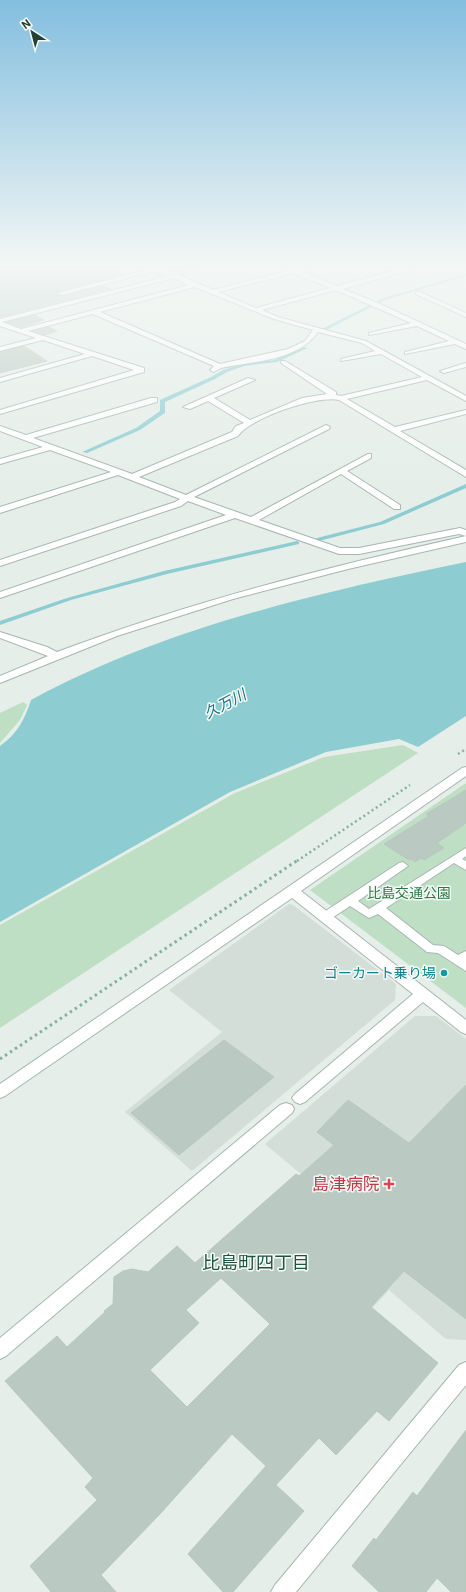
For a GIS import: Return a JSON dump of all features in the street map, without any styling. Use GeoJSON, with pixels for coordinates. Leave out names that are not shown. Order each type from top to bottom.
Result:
{"type":"FeatureCollection","features":[{"type":"Feature","properties":{"kind":"street"},"geometry":{"type":"LineString","coordinates":[[0,350],[31,341]]}},
{"type":"Feature","properties":{"kind":"street"},"geometry":{"type":"LineString","coordinates":[[0,412],[141,370],[53,341]]}},
{"type":"Feature","properties":{"kind":"street"},"geometry":{"type":"LineString","coordinates":[[162,341],[220,366]]}},
{"type":"Feature","properties":{"kind":"street"},"geometry":{"type":"LineString","coordinates":[[213,371],[220,366],[264,358],[286,352],[307,341]]}},
{"type":"Feature","properties":{"kind":"street"},"geometry":{"type":"LineString","coordinates":[[361,341],[466,399]]}},
{"type":"Feature","properties":{"kind":"street"},"geometry":{"type":"LineString","coordinates":[[407,353],[455,342],[466,347]]}},
{"type":"Feature","properties":{"kind":"street"},"geometry":{"type":"LineString","coordinates":[[343,360],[381,352]]}},
{"type":"Feature","properties":{"kind":"street"},"geometry":{"type":"LineString","coordinates":[[0,380],[92,354]]}},
{"type":"Feature","properties":{"kind":"street"},"geometry":{"type":"LineString","coordinates":[[284,362],[466,474]]}},
{"type":"Feature","properties":{"kind":"street"},"geometry":{"type":"LineString","coordinates":[[444,372],[466,365]]}},
{"type":"Feature","properties":{"kind":"street"},"geometry":{"type":"LineString","coordinates":[[133,477],[235,434],[239,428],[290,404],[427,378]]}},
{"type":"Feature","properties":{"kind":"street"},"geometry":{"type":"LineString","coordinates":[[187,406],[251,380]]}},
{"type":"Feature","properties":{"kind":"street"},"geometry":{"type":"LineString","coordinates":[[208,398],[250,423]]}},
{"type":"Feature","properties":{"kind":"street"},"geometry":{"type":"LineString","coordinates":[[27,437],[154,400]]}},
{"type":"Feature","properties":{"kind":"street"},"geometry":{"type":"LineString","coordinates":[[393,430],[466,412]]}},
{"type":"Feature","properties":{"kind":"street"},"geometry":{"type":"LineString","coordinates":[[0,563],[178,504],[326,427]]}},
{"type":"Feature","properties":{"kind":"street"},"geometry":{"type":"LineString","coordinates":[[0,428],[187,498],[330,548],[348,552],[460,531],[466,533]]}},
{"type":"Feature","properties":{"kind":"street"},"geometry":{"type":"LineString","coordinates":[[0,462],[50,447]]}},
{"type":"Feature","properties":{"kind":"street"},"geometry":{"type":"LineString","coordinates":[[252,520],[368,456]]}},
{"type":"Feature","properties":{"kind":"street"},"geometry":{"type":"LineString","coordinates":[[342,471],[397,507]]}},
{"type":"Feature","properties":{"kind":"street"},"geometry":{"type":"LineString","coordinates":[[0,510],[120,472]]}},
{"type":"Feature","properties":{"kind":"street"},"geometry":{"type":"LineString","coordinates":[[0,595],[234,515]]}},
{"type":"Feature","properties":{"kind":"street"},"geometry":{"type":"LineString","coordinates":[[0,680],[55,655],[140,624],[254,589],[347,565],[466,539]]}},
{"type":"Feature","properties":{"kind":"street"},"geometry":{"type":"LineString","coordinates":[[0,635],[43,649],[55,655]]}},
{"type":"Feature","properties":{"kind":"street"},"geometry":{"type":"LineString","coordinates":[[0,1092],[466,771]]}},
{"type":"Feature","properties":{"kind":"street"},"geometry":{"type":"LineString","coordinates":[[292,891],[466,1028]]}},
{"type":"Feature","properties":{"kind":"street"},"geometry":{"type":"LineString","coordinates":[[300,1098],[423,994]]}},
{"type":"Feature","properties":{"kind":"street"},"geometry":{"type":"LineString","coordinates":[[0,1350],[286,1109]]}},
{"type":"Feature","properties":{"kind":"street"},"geometry":{"type":"LineString","coordinates":[[282,1592],[466,1371]]}},
{"type":"Feature","properties":{"kind":"lane"},"geometry":{"type":"LineString","coordinates":[[350,901],[369,914],[466,851]]}},
{"type":"Feature","properties":{"kind":"lane"},"geometry":{"type":"LineString","coordinates":[[454,859],[466,866]]}},
{"type":"Feature","properties":{"kind":"lane"},"geometry":{"type":"LineString","coordinates":[[325,917],[403,866]]}},
{"type":"Feature","properties":{"kind":"lane"},"geometry":{"type":"LineString","coordinates":[[378,908],[431,949],[440,949],[463,961]]}},
{"type":"Feature","properties":{"kind":"path"},"geometry":{"type":"LineString","coordinates":[[453,757],[466,749]]}},
{"type":"Feature","properties":{"kind":"path"},"geometry":{"type":"LineString","coordinates":[[0,1059],[415,782]]}},
{"type":"Feature","properties":{"kind":"shaded area"},"geometry":{"type":"Polygon","coordinates":[[[289,904],[293,905],[396,984],[395,1000],[192,1171],[125,1112],[222,1032],[169,990],[289,904]]]}},
{"type":"Feature","properties":{"kind":"shaded area","name":"島津病院"},"geometry":{"type":"Polygon","coordinates":[[[415,1016],[436,1016],[466,1039],[466,1340],[446,1339],[389,1290],[320,1365],[360,1223],[265,1144],[415,1016]]]}},
{"type":"Feature","properties":{"kind":"green space"},"geometry":{"type":"Polygon","coordinates":[[[23,702],[27,705],[20,720],[0,743],[0,713],[23,702]]]}},
{"type":"Feature","properties":{"kind":"green space"},"geometry":{"type":"Polygon","coordinates":[[[403,745],[418,753],[0,1028],[0,925],[235,793],[324,757],[403,745]]]}},
{"type":"Feature","properties":{"kind":"green space","name":"比島交通公園"},"geometry":{"type":"Polygon","coordinates":[[[466,783],[466,1008],[310,890],[466,783]]]}},
{"type":"Feature","properties":{"kind":"water","name":"久万川"},"geometry":{"type":"Polygon","coordinates":[[[466,562],[466,716],[418,747],[399,739],[326,752],[230,792],[0,922],[0,746],[20,726],[31,700],[82,674],[189,632],[298,600],[354,586],[466,562]]]}},
{"type":"Feature","properties":{"kind":"building"},"geometry":{"type":"Polygon","coordinates":[[[24,346],[47,361],[0,373],[0,352],[24,346]]]}},
{"type":"Feature","properties":{"kind":"building"},"geometry":{"type":"Polygon","coordinates":[[[466,790],[466,823],[437,843],[444,848],[424,860],[421,858],[415,862],[411,859],[409,860],[384,844],[429,816],[426,814],[466,790]]]}},
{"type":"Feature","properties":{"kind":"building"},"geometry":{"type":"Polygon","coordinates":[[[224,1040],[274,1077],[179,1155],[131,1113],[224,1040]]]}},
{"type":"Feature","properties":{"kind":"building"},"geometry":{"type":"Polygon","coordinates":[[[466,1085],[466,1319],[404,1271],[371,1307],[438,1363],[389,1421],[377,1411],[336,1455],[319,1438],[276,1485],[304,1511],[233,1592],[223,1592],[188,1554],[266,1466],[232,1434],[159,1515],[101,1575],[116,1592],[51,1592],[30,1566],[97,1500],[85,1487],[93,1478],[5,1381],[57,1336],[67,1347],[105,1312],[104,1311],[113,1304],[114,1277],[123,1271],[132,1269],[148,1272],[177,1246],[195,1263],[296,1174],[299,1176],[334,1145],[317,1132],[348,1100],[409,1143],[466,1085]],[[221,1278],[186,1310],[199,1323],[150,1370],[187,1407],[270,1324],[221,1278]]]}},
{"type":"Feature","properties":{"kind":"building"},"geometry":{"type":"Polygon","coordinates":[[[466,1430],[466,1592],[451,1592],[437,1578],[426,1592],[379,1592],[352,1566],[374,1538],[376,1540],[413,1492],[417,1496],[466,1430]]]}},
{"type":"Feature","properties":{"kind":"waterway"},"geometry":{"type":"LineString","coordinates":[[85,452],[138,429],[163,412],[162,401],[225,371],[243,365],[275,361],[306,348]]}},
{"type":"Feature","properties":{"kind":"waterway"},"geometry":{"type":"LineString","coordinates":[[319,539],[382,523],[466,486]]}},
{"type":"Feature","properties":{"kind":"waterway"},"geometry":{"type":"LineString","coordinates":[[0,623],[69,599],[166,572],[297,543]]}},
{"type":"Feature","properties":{"kind":"place","name":"ゴーカート乗り場"},"geometry":{"type":"Point","coordinates":[444,973]}},
{"type":"Feature","properties":{"kind":"place","name":"島津病院"},"geometry":{"type":"Point","coordinates":[389,1184]}},
{"type":"Feature","properties":{"kind":"district","name":"比島町四丁目"},"geometry":{"type":"Point","coordinates":[256,1262]}}]}
